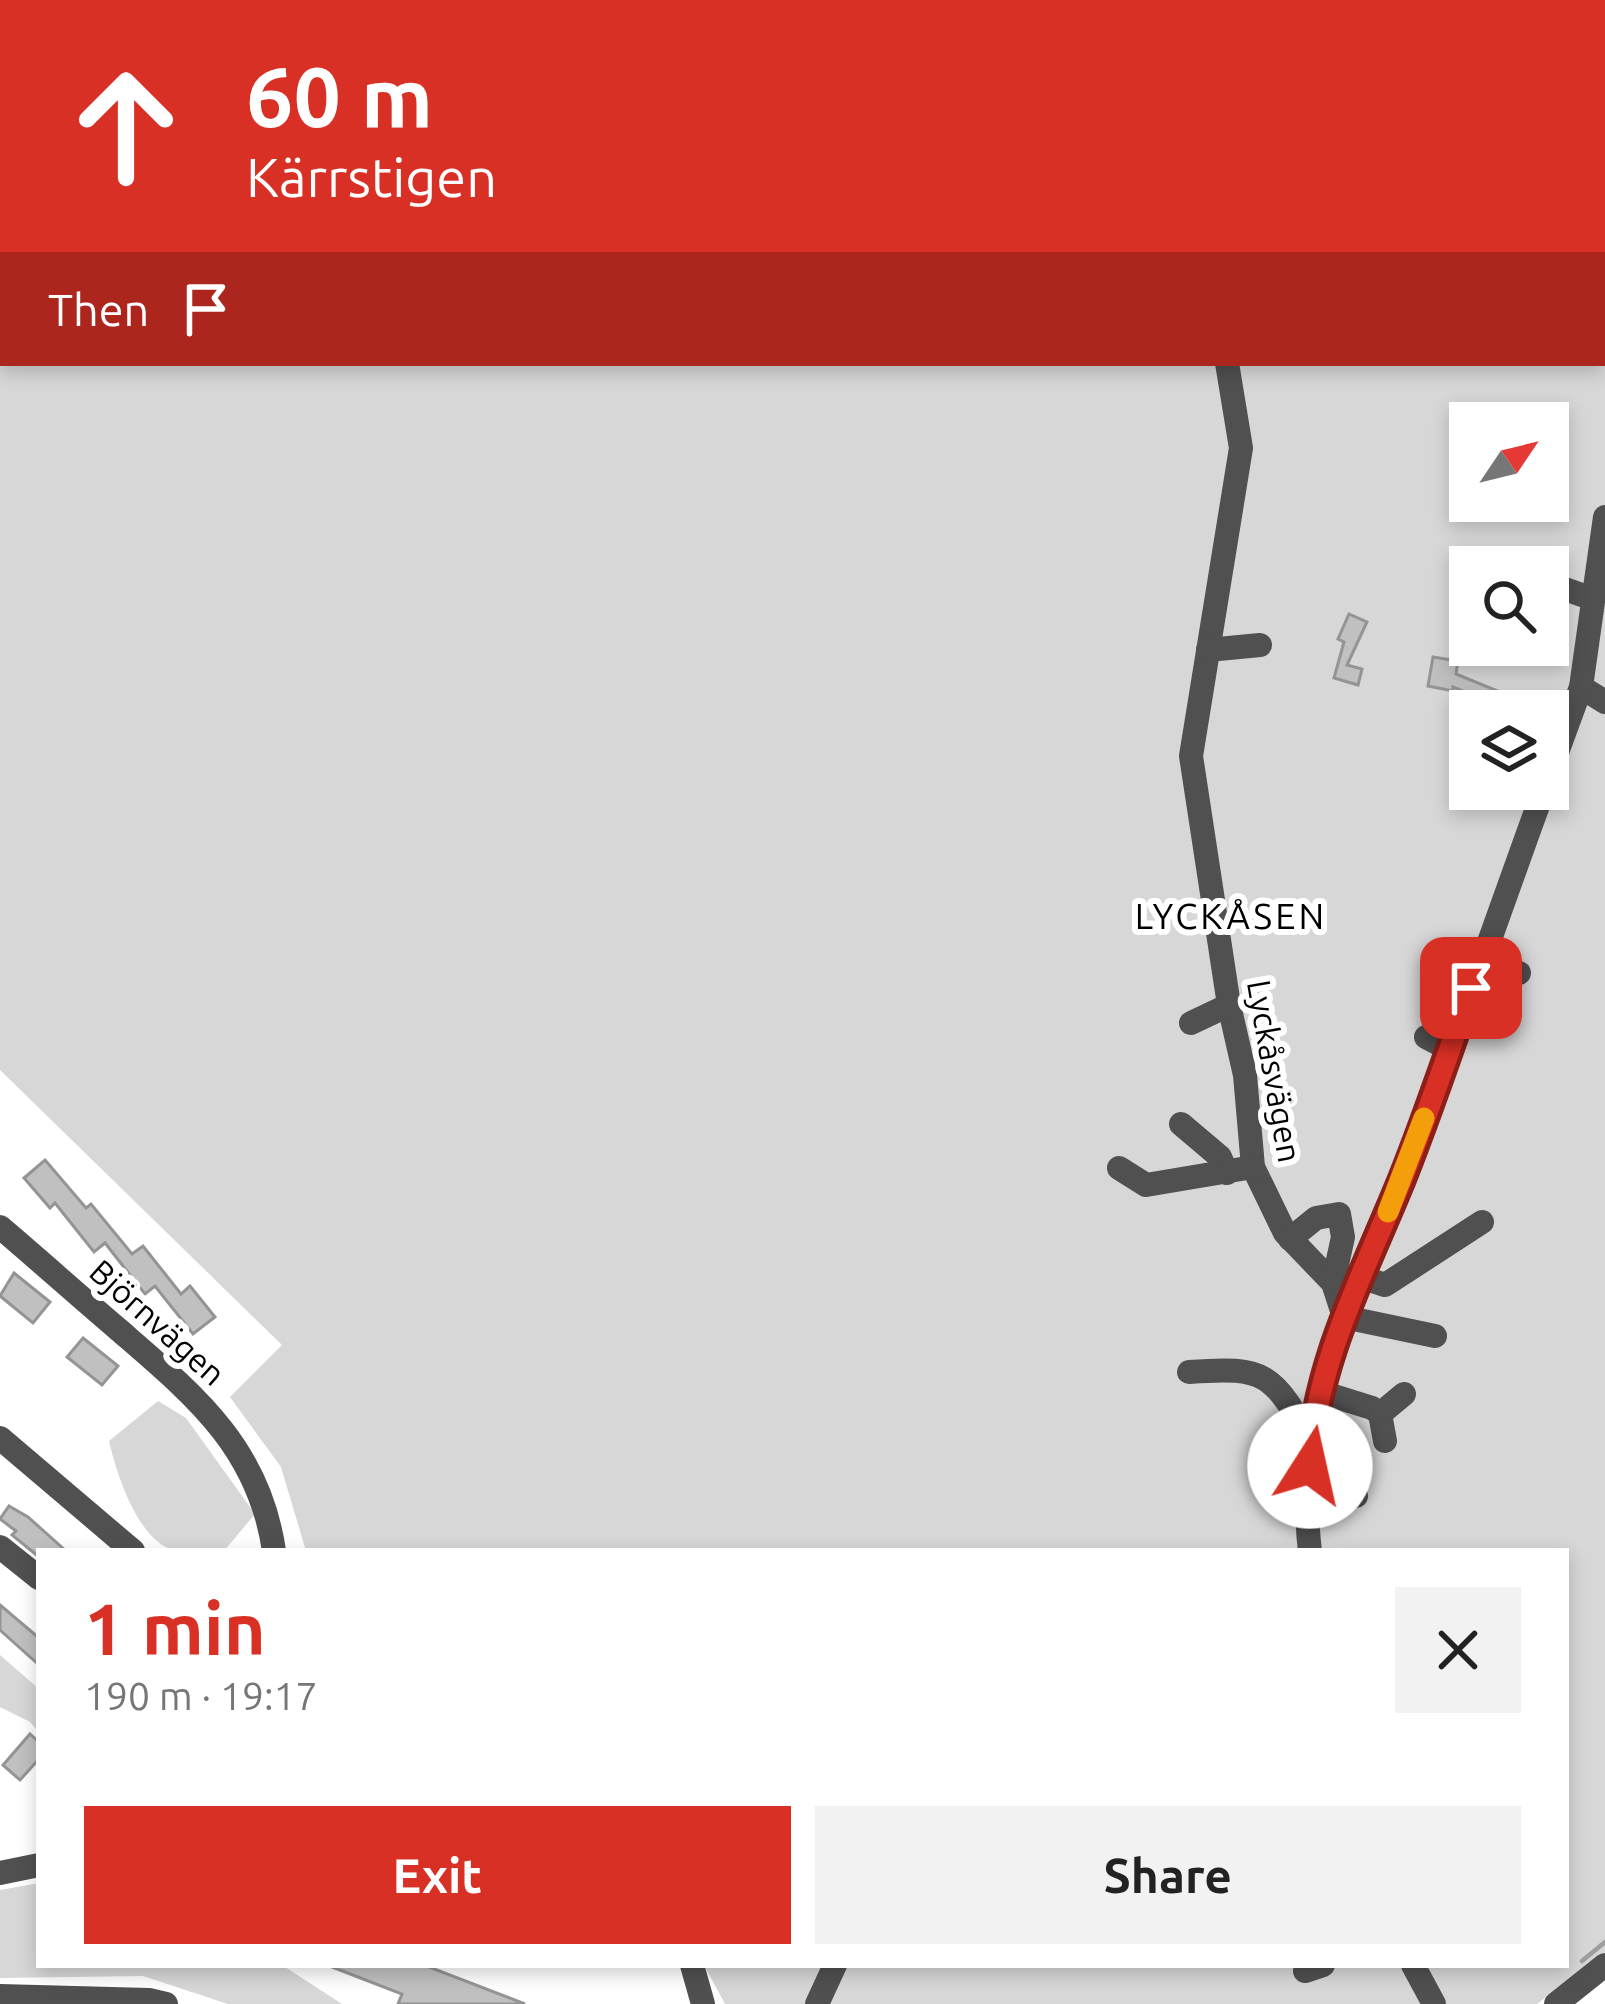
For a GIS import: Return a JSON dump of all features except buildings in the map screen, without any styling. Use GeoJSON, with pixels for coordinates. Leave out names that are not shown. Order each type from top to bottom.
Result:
{"type":"FeatureCollection","features":[{"type":"Feature","properties":{"kind":"street","name":"Lyckåsvägen"},"geometry":{"type":"LineString","coordinates":[[1228,366],[1241,448],[1191,756],[1229,1005],[1246,1075],[1253,1167],[1290,1239],[1333,1283],[1344,1317]]}},
{"type":"Feature","properties":{"kind":"street"},"geometry":{"type":"LineString","coordinates":[[1570,715],[1596,643],[1593,599],[1605,517]]}},
{"type":"Feature","properties":{"kind":"street"},"geometry":{"type":"LineString","coordinates":[[1569,590],[1593,599]]}},
{"type":"Feature","properties":{"kind":"street"},"geometry":{"type":"LineString","coordinates":[[1208,650],[1260,644]]}},
{"type":"Feature","properties":{"kind":"street"},"geometry":{"type":"LineString","coordinates":[[1581,687],[1605,702]]}},
{"type":"Feature","properties":{"kind":"street"},"geometry":{"type":"LineString","coordinates":[[1310,1548],[1311,1440],[1344,1317],[1536,810]]}},
{"type":"Feature","properties":{"kind":"street"},"geometry":{"type":"LineString","coordinates":[[1482,958],[1519,973]]}},
{"type":"Feature","properties":{"kind":"street"},"geometry":{"type":"LineString","coordinates":[[1191,1023],[1229,1005]]}},
{"type":"Feature","properties":{"kind":"street"},"geometry":{"type":"LineString","coordinates":[[1426,1037],[1449,1049]]}},
{"type":"Feature","properties":{"kind":"street"},"geometry":{"type":"LineString","coordinates":[[1181,1124],[1220,1157],[1227,1173]]}},
{"type":"Feature","properties":{"kind":"street"},"geometry":{"type":"LineString","coordinates":[[1120,1168],[1146,1185],[1253,1167]]}},
{"type":"Feature","properties":{"kind":"street"},"geometry":{"type":"LineString","coordinates":[[1290,1239],[1316,1218],[1339,1214],[1343,1237],[1333,1283]]}},
{"type":"Feature","properties":{"kind":"street"},"geometry":{"type":"LineString","coordinates":[[1361,1277],[1385,1285],[1482,1222]]}},
{"type":"Feature","properties":{"kind":"street","name":"Björnvägen"},"geometry":{"type":"LineString","coordinates":[[0,1227],[206,1406],[254,1478],[274,1548]]}},
{"type":"Feature","properties":{"kind":"street"},"geometry":{"type":"LineString","coordinates":[[1344,1317],[1435,1336]]}},
{"type":"Feature","properties":{"kind":"street"},"geometry":{"type":"LineString","coordinates":[[1189,1372],[1241,1368],[1271,1380],[1311,1440]]}},
{"type":"Feature","properties":{"kind":"street"},"geometry":{"type":"LineString","coordinates":[[1324,1393],[1380,1414],[1385,1441]]}},
{"type":"Feature","properties":{"kind":"street"},"geometry":{"type":"LineString","coordinates":[[1380,1414],[1404,1394]]}},
{"type":"Feature","properties":{"kind":"street"},"geometry":{"type":"LineString","coordinates":[[0,1438],[129,1548]]}},
{"type":"Feature","properties":{"kind":"street"},"geometry":{"type":"LineString","coordinates":[[1309,1492],[1356,1496]]}},
{"type":"Feature","properties":{"kind":"street"},"geometry":{"type":"LineString","coordinates":[[0,1547],[36,1577]]}},
{"type":"Feature","properties":{"kind":"street"},"geometry":{"type":"LineString","coordinates":[[0,1873],[36,1866]]}},
{"type":"Feature","properties":{"kind":"street"},"geometry":{"type":"LineString","coordinates":[[1556,2004],[1605,1965]]}},
{"type":"Feature","properties":{"kind":"street"},"geometry":{"type":"LineString","coordinates":[[693,1968],[703,2004]]}},
{"type":"Feature","properties":{"kind":"street"},"geometry":{"type":"LineString","coordinates":[[817,2004],[834,1968]]}},
{"type":"Feature","properties":{"kind":"street"},"geometry":{"type":"LineString","coordinates":[[1414,1968],[1434,2004]]}},
{"type":"Feature","properties":{"kind":"street"},"geometry":{"type":"LineString","coordinates":[[0,1996],[166,2004]]}},
{"type":"Feature","properties":{"kind":"shaded area"},"geometry":{"type":"Polygon","coordinates":[[[0,366],[1605,366],[1605,1952],[1537,2004],[725,2004],[706,1968],[1569,1968],[1569,1548],[305,1548],[281,1467],[230,1397],[282,1345],[0,1070],[0,366]]]}},
{"type":"Feature","properties":{"kind":"shaded area"},"geometry":{"type":"Polygon","coordinates":[[[158,1401],[186,1418],[255,1514],[227,1548],[163,1545],[140,1521],[109,1441],[158,1401]]]}},
{"type":"Feature","properties":{"kind":"shaded area"},"geometry":{"type":"Polygon","coordinates":[[[0,1655],[36,1686],[36,1729],[0,1707],[0,1655]]]}},
{"type":"Feature","properties":{"kind":"shaded area"},"geometry":{"type":"Polygon","coordinates":[[[36,1884],[36,1968],[287,1968],[342,2004],[228,2004],[143,1976],[0,1978],[0,1890],[36,1884]]]}},
{"type":"Feature","properties":{"kind":"waterway"},"geometry":{"type":"LineString","coordinates":[[1582,1961],[1605,1942]]}},
{"type":"Feature","properties":{"kind":"slow traffic"},"geometry":{"type":"LineString","coordinates":[[1388,1212],[1424,1118]]}},
{"type":"Feature","properties":{"kind":"district","name":"LYCKÅSEN"},"geometry":{"type":"Point","coordinates":[1231,915]}},
{"type":"Feature","properties":{"kind":"route"},"geometry":{"type":"LineString","coordinates":[[1310,1466],[1311,1440],[1344,1317],[1403,1177],[1471,988]]}}]}
